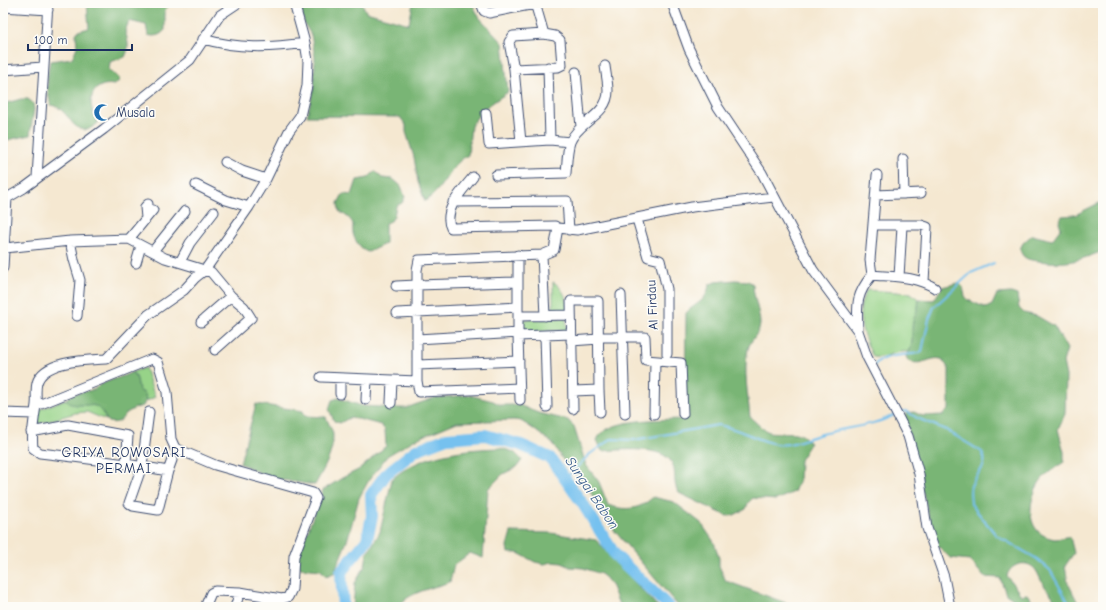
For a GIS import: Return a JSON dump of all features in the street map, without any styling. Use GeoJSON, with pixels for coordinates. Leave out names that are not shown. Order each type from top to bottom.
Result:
{"type":"FeatureCollection","features":[{"type":"Feature","properties":{"kind":"street"},"geometry":{"type":"LineString","coordinates":[[168,471],[126,463],[36,452],[33,448],[31,432],[35,410],[37,383],[45,372],[56,366],[79,360],[106,359],[148,314],[184,290],[205,270],[249,207],[266,179],[289,131],[300,116],[305,100],[308,72],[305,43],[294,3]]}},
{"type":"Feature","properties":{"kind":"street"},"geometry":{"type":"LineString","coordinates":[[481,3],[487,13],[535,4],[544,34]]}},
{"type":"Feature","properties":{"kind":"street"},"geometry":{"type":"LineString","coordinates":[[672,3],[689,49],[718,107],[762,173],[773,197],[813,270],[858,331],[867,357],[910,442],[919,474],[927,528],[944,577],[950,607]]}},
{"type":"Feature","properties":{"kind":"street"},"geometry":{"type":"LineString","coordinates":[[3,268],[5,248],[5,198],[104,129],[190,60],[220,15],[234,4]]}},
{"type":"Feature","properties":{"kind":"street"},"geometry":{"type":"LineString","coordinates":[[3,7],[48,6],[37,177]]}},
{"type":"Feature","properties":{"kind":"street"},"geometry":{"type":"LineString","coordinates":[[514,69],[558,67],[562,65],[560,40],[555,36],[544,34],[511,38],[509,42],[514,69],[521,142]]}},
{"type":"Feature","properties":{"kind":"street"},"geometry":{"type":"LineString","coordinates":[[203,39],[226,45],[251,48],[276,48],[305,43]]}},
{"type":"Feature","properties":{"kind":"street"},"geometry":{"type":"LineString","coordinates":[[496,175],[566,173],[570,142],[580,128],[597,114],[604,104],[608,92],[605,66]]}},
{"type":"Feature","properties":{"kind":"street"},"geometry":{"type":"LineString","coordinates":[[3,70],[43,67]]}},
{"type":"Feature","properties":{"kind":"street"},"geometry":{"type":"LineString","coordinates":[[548,67],[550,140]]}},
{"type":"Feature","properties":{"kind":"street"},"geometry":{"type":"LineString","coordinates":[[576,72],[580,128]]}},
{"type":"Feature","properties":{"kind":"street"},"geometry":{"type":"LineString","coordinates":[[486,113],[489,144],[550,140],[570,142]]}},
{"type":"Feature","properties":{"kind":"street"},"geometry":{"type":"LineString","coordinates":[[903,159],[904,194]]}},
{"type":"Feature","properties":{"kind":"street"},"geometry":{"type":"LineString","coordinates":[[225,162],[242,171],[266,179]]}},
{"type":"Feature","properties":{"kind":"street"},"geometry":{"type":"LineString","coordinates":[[858,331],[858,297],[872,275],[870,260],[877,175]]}},
{"type":"Feature","properties":{"kind":"street"},"geometry":{"type":"LineString","coordinates":[[473,177],[453,202],[449,224],[454,229],[555,226],[569,230],[577,230],[692,207],[773,197]]}},
{"type":"Feature","properties":{"kind":"street"},"geometry":{"type":"LineString","coordinates":[[196,185],[226,200],[249,207]]}},
{"type":"Feature","properties":{"kind":"street"},"geometry":{"type":"LineString","coordinates":[[876,195],[921,193]]}},
{"type":"Feature","properties":{"kind":"street"},"geometry":{"type":"LineString","coordinates":[[453,202],[567,201],[569,230]]}},
{"type":"Feature","properties":{"kind":"street"},"geometry":{"type":"LineString","coordinates":[[129,239],[146,218],[145,207],[151,207]]}},
{"type":"Feature","properties":{"kind":"street"},"geometry":{"type":"LineString","coordinates":[[153,251],[185,211]]}},
{"type":"Feature","properties":{"kind":"street"},"geometry":{"type":"LineString","coordinates":[[180,262],[190,243],[214,212]]}},
{"type":"Feature","properties":{"kind":"street","name":"Al Firdau"},"geometry":{"type":"LineString","coordinates":[[637,219],[648,258],[660,260],[667,289],[666,354]]}},
{"type":"Feature","properties":{"kind":"street"},"geometry":{"type":"LineString","coordinates":[[874,224],[902,226],[921,225],[927,229],[924,282]]}},
{"type":"Feature","properties":{"kind":"street"},"geometry":{"type":"LineString","coordinates":[[899,277],[902,226]]}},
{"type":"Feature","properties":{"kind":"street"},"geometry":{"type":"LineString","coordinates":[[519,388],[419,392],[417,381],[417,270],[419,260],[542,255],[554,250],[558,228]]}},
{"type":"Feature","properties":{"kind":"street"},"geometry":{"type":"LineString","coordinates":[[5,248],[70,241],[129,239],[166,258],[211,272],[231,296],[244,307],[251,319],[215,350]]}},
{"type":"Feature","properties":{"kind":"street"},"geometry":{"type":"LineString","coordinates":[[70,241],[80,280],[77,316]]}},
{"type":"Feature","properties":{"kind":"street"},"geometry":{"type":"LineString","coordinates":[[136,262],[141,246]]}},
{"type":"Feature","properties":{"kind":"street"},"geometry":{"type":"LineString","coordinates":[[518,255],[520,400]]}},
{"type":"Feature","properties":{"kind":"street"},"geometry":{"type":"LineString","coordinates":[[542,255],[545,316]]}},
{"type":"Feature","properties":{"kind":"street"},"geometry":{"type":"LineString","coordinates":[[872,275],[899,277],[924,282],[935,288]]}},
{"type":"Feature","properties":{"kind":"street"},"geometry":{"type":"LineString","coordinates":[[396,286],[518,282]]}},
{"type":"Feature","properties":{"kind":"street"},"geometry":{"type":"LineString","coordinates":[[621,295],[624,337],[625,414]]}},
{"type":"Feature","properties":{"kind":"street"},"geometry":{"type":"LineString","coordinates":[[201,322],[231,296]]}},
{"type":"Feature","properties":{"kind":"street"},"geometry":{"type":"LineString","coordinates":[[573,409],[571,301],[598,300],[600,412]]}},
{"type":"Feature","properties":{"kind":"street"},"geometry":{"type":"LineString","coordinates":[[397,313],[518,312],[545,316],[571,315]]}},
{"type":"Feature","properties":{"kind":"street"},"geometry":{"type":"LineString","coordinates":[[417,339],[518,334],[599,338],[645,337],[646,360],[681,363],[683,414]]}},
{"type":"Feature","properties":{"kind":"street"},"geometry":{"type":"LineString","coordinates":[[545,335],[547,407]]}},
{"type":"Feature","properties":{"kind":"street"},"geometry":{"type":"LineString","coordinates":[[3,413],[35,410],[152,359],[158,362],[167,392],[171,439],[175,448],[215,465],[313,493],[316,498],[294,556],[292,589],[288,597],[266,601]]}},
{"type":"Feature","properties":{"kind":"street"},"geometry":{"type":"LineString","coordinates":[[417,365],[519,361]]}},
{"type":"Feature","properties":{"kind":"street"},"geometry":{"type":"LineString","coordinates":[[654,361],[654,414]]}},
{"type":"Feature","properties":{"kind":"street"},"geometry":{"type":"LineString","coordinates":[[321,377],[417,381]]}},
{"type":"Feature","properties":{"kind":"street"},"geometry":{"type":"LineString","coordinates":[[340,378],[340,394]]}},
{"type":"Feature","properties":{"kind":"street"},"geometry":{"type":"LineString","coordinates":[[366,379],[366,400]]}},
{"type":"Feature","properties":{"kind":"street"},"geometry":{"type":"LineString","coordinates":[[391,403],[392,380]]}},
{"type":"Feature","properties":{"kind":"street"},"geometry":{"type":"LineString","coordinates":[[573,391],[599,390]]}},
{"type":"Feature","properties":{"kind":"street"},"geometry":{"type":"LineString","coordinates":[[149,412],[142,466],[129,502],[133,506],[158,510],[172,460]]}},
{"type":"Feature","properties":{"kind":"street"},"geometry":{"type":"LineString","coordinates":[[31,432],[68,425],[128,436],[126,463]]}},
{"type":"Feature","properties":{"kind":"street"},"geometry":{"type":"LineString","coordinates":[[206,607],[211,593],[215,591],[240,592],[279,607]]}},
{"type":"Feature","properties":{"kind":"street"},"geometry":{"type":"LineString","coordinates":[[235,607],[240,592]]}},
{"type":"Feature","properties":{"kind":"green space"},"geometry":{"type":"Polygon","coordinates":[[[87,3],[172,3],[165,10],[165,30],[159,35],[148,35],[146,25],[129,21],[125,31],[128,50],[125,57],[110,62],[109,70],[119,78],[119,81],[114,85],[103,85],[99,87],[93,94],[91,103],[98,123],[85,130],[75,126],[64,112],[51,105],[48,94],[48,72],[50,61],[72,58],[77,47],[76,34],[78,31],[89,28],[87,3]]]}},
{"type":"Feature","properties":{"kind":"green space"},"geometry":{"type":"Polygon","coordinates":[[[300,3],[362,3],[366,12],[409,24],[413,3],[472,3],[479,17],[503,43],[508,92],[482,110],[471,126],[468,155],[461,159],[437,191],[425,201],[418,182],[414,157],[406,132],[406,125],[400,117],[307,116],[314,88],[315,57],[311,35],[304,23],[300,3]]]}},
{"type":"Feature","properties":{"kind":"green space"},"geometry":{"type":"Polygon","coordinates":[[[21,99],[28,99],[33,103],[34,109],[30,135],[3,141],[3,104],[21,99]]]}},
{"type":"Feature","properties":{"kind":"green space"},"geometry":{"type":"Polygon","coordinates":[[[375,171],[382,178],[393,179],[401,186],[405,197],[402,203],[396,206],[394,216],[391,221],[385,223],[385,244],[368,252],[363,250],[357,242],[353,232],[353,224],[349,218],[339,211],[338,203],[343,194],[352,195],[357,180],[368,178],[375,171]]]}},
{"type":"Feature","properties":{"kind":"green space"},"geometry":{"type":"Polygon","coordinates":[[[1103,201],[1103,251],[1079,260],[1057,263],[1032,260],[1022,255],[1020,249],[1023,243],[1032,235],[1052,240],[1061,228],[1059,222],[1062,216],[1075,215],[1103,201]]]}},
{"type":"Feature","properties":{"kind":"green space"},"geometry":{"type":"Polygon","coordinates":[[[735,280],[748,281],[753,284],[760,319],[760,327],[748,349],[746,366],[746,383],[750,417],[767,431],[802,435],[810,444],[800,460],[799,480],[794,492],[776,500],[753,498],[748,503],[746,509],[734,515],[727,516],[679,493],[676,486],[672,463],[667,457],[660,453],[640,450],[602,451],[597,440],[603,433],[612,427],[623,424],[636,421],[685,419],[686,313],[703,299],[708,291],[709,285],[715,282],[735,280]]]}},
{"type":"Feature","properties":{"kind":"green space"},"geometry":{"type":"Polygon","coordinates":[[[553,282],[560,287],[569,311],[553,311],[553,282]]]}},
{"type":"Feature","properties":{"kind":"green space"},"geometry":{"type":"Polygon","coordinates":[[[958,283],[963,287],[965,296],[968,300],[986,308],[992,305],[997,294],[1011,293],[1017,295],[1019,308],[1024,313],[1037,316],[1054,326],[1067,349],[1063,362],[1066,376],[1065,414],[1058,429],[1064,452],[1064,462],[1040,481],[1034,493],[1031,510],[1034,525],[1039,532],[1045,536],[1055,539],[1070,537],[1074,553],[1065,566],[1068,583],[1080,607],[1055,607],[1053,598],[1035,569],[1027,564],[1019,564],[1011,568],[1007,576],[1021,595],[1027,594],[1036,607],[1012,607],[1013,599],[1006,594],[1000,578],[984,577],[970,560],[950,558],[935,543],[905,417],[906,414],[914,412],[923,416],[943,415],[949,409],[949,369],[942,359],[937,358],[913,363],[908,361],[906,356],[912,344],[912,326],[918,308],[918,299],[934,300],[942,287],[958,283]]]}},
{"type":"Feature","properties":{"kind":"green space"},"geometry":{"type":"Polygon","coordinates":[[[867,290],[911,293],[918,299],[918,308],[913,325],[912,344],[909,352],[900,352],[882,357],[873,357],[863,332],[860,315],[863,298],[867,290]]]}},
{"type":"Feature","properties":{"kind":"green space"},"geometry":{"type":"Polygon","coordinates":[[[566,318],[567,330],[523,332],[522,320],[566,318]]]}},
{"type":"Feature","properties":{"kind":"green space"},"geometry":{"type":"Polygon","coordinates":[[[145,368],[155,397],[145,402],[145,394],[139,390],[136,376],[132,372],[145,368]]]}},
{"type":"Feature","properties":{"kind":"green space"},"geometry":{"type":"Polygon","coordinates":[[[132,372],[137,379],[139,390],[145,394],[146,400],[143,406],[127,413],[117,422],[108,422],[104,414],[97,407],[70,404],[66,399],[75,394],[93,390],[99,385],[132,372]]]}},
{"type":"Feature","properties":{"kind":"green space"},"geometry":{"type":"Polygon","coordinates":[[[469,395],[493,401],[501,405],[519,405],[538,413],[568,420],[574,427],[586,465],[599,482],[608,505],[626,509],[638,507],[653,497],[674,502],[701,523],[714,542],[719,558],[719,566],[726,581],[797,607],[679,607],[613,529],[586,485],[563,460],[552,443],[521,421],[514,420],[457,422],[414,440],[387,456],[369,480],[359,498],[347,541],[334,573],[326,576],[321,570],[300,568],[296,562],[323,490],[360,469],[386,446],[385,430],[381,425],[351,417],[340,423],[334,421],[329,409],[332,400],[338,398],[362,406],[406,408],[434,398],[469,395]]]}},
{"type":"Feature","properties":{"kind":"green space"},"geometry":{"type":"Polygon","coordinates":[[[66,399],[69,403],[98,406],[103,411],[106,420],[87,412],[75,413],[39,424],[36,411],[66,399]]]}},
{"type":"Feature","properties":{"kind":"green space"},"geometry":{"type":"Polygon","coordinates":[[[256,404],[303,411],[305,416],[326,417],[333,433],[333,442],[330,455],[315,485],[270,478],[240,463],[256,404]]]}},
{"type":"Feature","properties":{"kind":"green space"},"geometry":{"type":"Polygon","coordinates":[[[501,448],[514,452],[522,460],[517,467],[503,474],[488,489],[483,558],[470,553],[454,565],[450,582],[414,594],[402,602],[399,607],[353,607],[355,583],[365,566],[367,554],[380,532],[392,479],[416,463],[444,454],[458,451],[501,448]]]}},
{"type":"Feature","properties":{"kind":"green space"},"geometry":{"type":"Polygon","coordinates":[[[511,532],[551,533],[596,540],[658,607],[620,607],[612,587],[606,578],[601,574],[583,568],[570,567],[562,563],[552,562],[544,564],[535,562],[518,553],[508,553],[507,546],[511,532]]]}},
{"type":"Feature","properties":{"kind":"waterway"},"geometry":{"type":"LineString","coordinates":[[875,365],[882,359],[888,357],[919,353],[922,351],[929,319],[934,307],[971,273],[994,263]]}},
{"type":"Feature","properties":{"kind":"waterway"},"geometry":{"type":"LineString","coordinates":[[899,412],[906,411],[917,418],[946,430],[982,452],[984,461],[971,486],[971,504],[996,535],[1037,559],[1050,570],[1071,607]]}},
{"type":"Feature","properties":{"kind":"waterway"},"geometry":{"type":"LineString","coordinates":[[565,479],[590,454],[611,439],[634,440],[718,425],[761,440],[782,445],[794,443],[820,434],[878,422],[894,415]]}},
{"type":"Feature","properties":{"kind":"waterway","name":"Sungai Babon"},"geometry":{"type":"LineString","coordinates":[[343,607],[341,572],[367,540],[372,516],[371,495],[386,474],[416,450],[447,438],[485,435],[521,445],[550,458],[583,504],[615,555],[669,607]]}},
{"type":"Feature","properties":{"kind":"place","name":"Musala"},"geometry":{"type":"Point","coordinates":[103,112]}},
{"type":"Feature","properties":{"kind":"district","name":"GRIYA ROWOSARI PERMAI"},"geometry":{"type":"Point","coordinates":[124,460]}}]}
